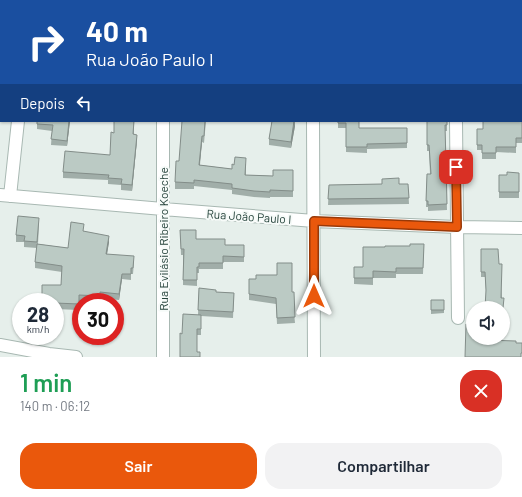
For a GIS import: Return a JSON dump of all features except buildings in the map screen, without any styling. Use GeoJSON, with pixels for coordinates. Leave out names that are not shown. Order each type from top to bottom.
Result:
{"type":"FeatureCollection","features":[{"type":"Feature","properties":{"kind":"street"},"geometry":{"type":"LineString","coordinates":[[5,195],[18,122]]}},
{"type":"Feature","properties":{"kind":"street","name":"Rua Evilásio Ribeiro Koeche"},"geometry":{"type":"LineString","coordinates":[[163,122],[163,357]]}},
{"type":"Feature","properties":{"kind":"street"},"geometry":{"type":"LineString","coordinates":[[313,122],[314,357]]}},
{"type":"Feature","properties":{"kind":"street"},"geometry":{"type":"LineString","coordinates":[[456,122],[458,318]]}},
{"type":"Feature","properties":{"kind":"street","name":"Rua João Paulo I"},"geometry":{"type":"LineString","coordinates":[[5,195],[314,221],[522,228]]}},
{"type":"Feature","properties":{"kind":"street"},"geometry":{"type":"LineString","coordinates":[[0,345],[49,354],[76,357]]}},
{"type":"Feature","properties":{"kind":"route"},"geometry":{"type":"LineString","coordinates":[[314,296],[314,221],[457,227],[456,167]]}}]}
